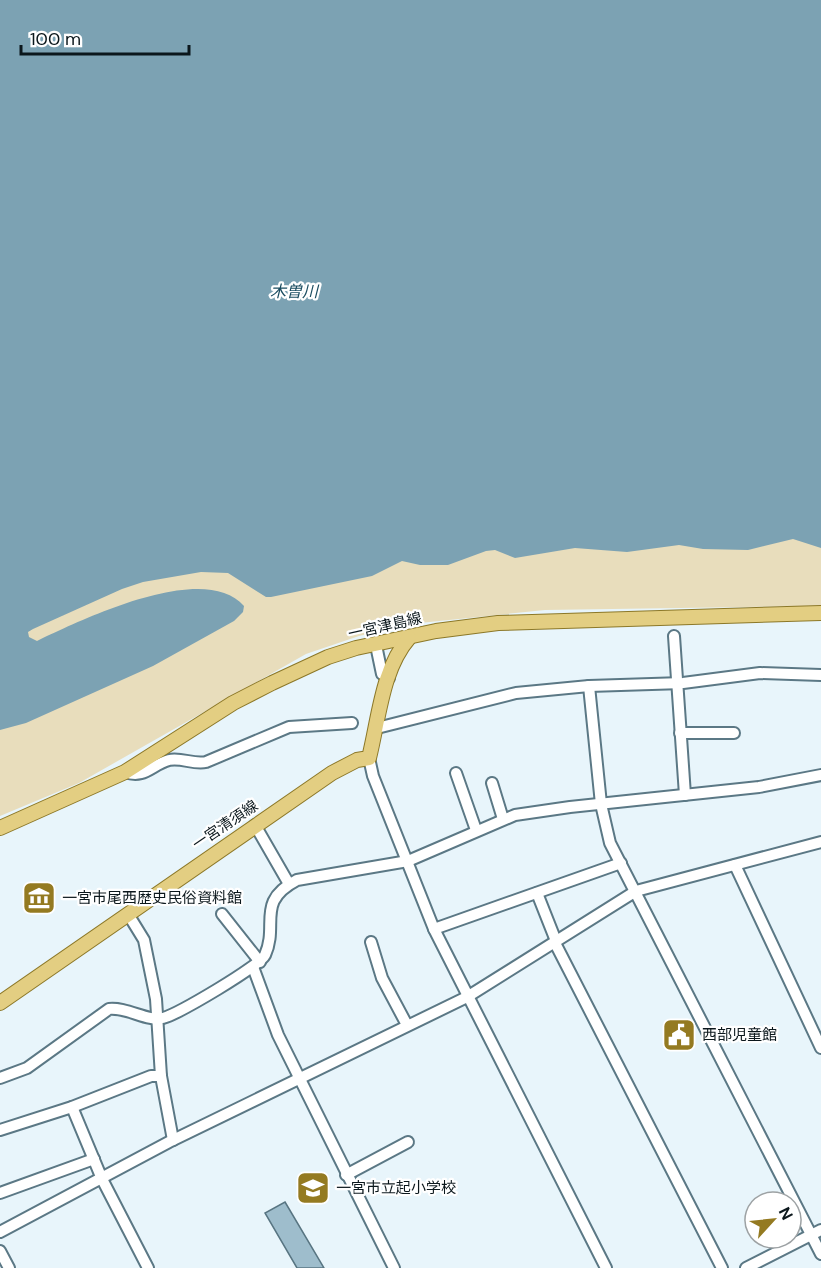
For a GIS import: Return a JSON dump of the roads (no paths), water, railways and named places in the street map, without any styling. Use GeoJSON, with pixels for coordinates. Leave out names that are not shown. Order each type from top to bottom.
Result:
{"type":"FeatureCollection","features":[{"type":"Feature","properties":{"kind":"main road","name":"一宮津島線"},"geometry":{"type":"LineString","coordinates":[[0,828],[126,772],[233,703],[272,683],[328,657],[381,641],[498,623],[821,613]]}},
{"type":"Feature","properties":{"kind":"main road"},"geometry":{"type":"LineString","coordinates":[[369,758],[396,653],[409,638]]}},
{"type":"Feature","properties":{"kind":"main road","name":"一宮清須線"},"geometry":{"type":"LineString","coordinates":[[0,1003],[338,769],[369,758]]}},
{"type":"Feature","properties":{"kind":"street"},"geometry":{"type":"LineString","coordinates":[[674,636],[685,795]]}},
{"type":"Feature","properties":{"kind":"street"},"geometry":{"type":"LineString","coordinates":[[377,650],[382,674],[388,678]]}},
{"type":"Feature","properties":{"kind":"street"},"geometry":{"type":"LineString","coordinates":[[377,728],[516,693],[589,686],[677,683],[760,673],[821,675]]}},
{"type":"Feature","properties":{"kind":"street"},"geometry":{"type":"LineString","coordinates":[[589,686],[601,804],[610,843],[816,1232],[821,1254]]}},
{"type":"Feature","properties":{"kind":"street"},"geometry":{"type":"LineString","coordinates":[[126,772],[136,775],[145,774],[169,760],[197,764],[206,762],[290,727],[352,723]]}},
{"type":"Feature","properties":{"kind":"street"},"geometry":{"type":"LineString","coordinates":[[680,733],[734,733]]}},
{"type":"Feature","properties":{"kind":"street"},"geometry":{"type":"LineString","coordinates":[[369,758],[373,776],[434,929],[606,1268]]}},
{"type":"Feature","properties":{"kind":"street"},"geometry":{"type":"LineString","coordinates":[[456,773],[476,830]]}},
{"type":"Feature","properties":{"kind":"street"},"geometry":{"type":"LineString","coordinates":[[0,1078],[34,1064],[110,1010],[122,1008],[158,1018],[180,1011],[256,965],[268,941],[269,910],[289,884],[312,877],[408,861],[503,819],[601,804],[759,787],[821,775]]}},
{"type":"Feature","properties":{"kind":"street"},"geometry":{"type":"LineString","coordinates":[[492,783],[503,819]]}},
{"type":"Feature","properties":{"kind":"street"},"geometry":{"type":"LineString","coordinates":[[255,825],[289,884]]}},
{"type":"Feature","properties":{"kind":"street"},"geometry":{"type":"LineString","coordinates":[[0,1232],[173,1140],[467,997],[636,891],[821,842]]}},
{"type":"Feature","properties":{"kind":"street"},"geometry":{"type":"LineString","coordinates":[[434,929],[621,863]]}},
{"type":"Feature","properties":{"kind":"street"},"geometry":{"type":"LineString","coordinates":[[735,865],[821,1048]]}},
{"type":"Feature","properties":{"kind":"street"},"geometry":{"type":"LineString","coordinates":[[537,893],[556,942],[722,1268]]}},
{"type":"Feature","properties":{"kind":"street"},"geometry":{"type":"LineString","coordinates":[[128,914],[144,940],[158,1018],[161,1076],[173,1140]]}},
{"type":"Feature","properties":{"kind":"street"},"geometry":{"type":"LineString","coordinates":[[222,914],[256,965],[278,1035],[394,1268]]}},
{"type":"Feature","properties":{"kind":"street"},"geometry":{"type":"LineString","coordinates":[[371,942],[382,978],[407,1025]]}},
{"type":"Feature","properties":{"kind":"street"},"geometry":{"type":"LineString","coordinates":[[0,1130],[72,1107],[151,1076],[161,1076]]}},
{"type":"Feature","properties":{"kind":"street"},"geometry":{"type":"LineString","coordinates":[[72,1107],[102,1179],[148,1268]]}},
{"type":"Feature","properties":{"kind":"street"},"geometry":{"type":"LineString","coordinates":[[346,1175],[408,1142]]}},
{"type":"Feature","properties":{"kind":"street"},"geometry":{"type":"LineString","coordinates":[[0,1193],[94,1159]]}},
{"type":"Feature","properties":{"kind":"street"},"geometry":{"type":"LineString","coordinates":[[746,1268],[816,1232]]}},
{"type":"Feature","properties":{"kind":"street"},"geometry":{"type":"LineString","coordinates":[[0,1251],[9,1268]]}},
{"type":"Feature","properties":{"kind":"water","name":"木曽川"},"geometry":{"type":"Polygon","coordinates":[[[0,0],[821,0],[821,548],[793,539],[748,550],[703,549],[679,545],[627,552],[575,548],[515,558],[495,550],[448,565],[420,565],[402,561],[372,576],[271,597],[266,597],[228,573],[201,572],[143,582],[122,589],[33,629],[28,632],[29,637],[37,641],[111,609],[142,598],[173,591],[201,589],[225,593],[244,606],[243,612],[234,621],[153,666],[26,723],[0,730],[0,0]]]}},
{"type":"Feature","properties":{"kind":"place","name":"一宮市尾西歴史民俗資料館"},"geometry":{"type":"Point","coordinates":[39,898]}},
{"type":"Feature","properties":{"kind":"place","name":"西部児童館"},"geometry":{"type":"Point","coordinates":[679,1035]}},
{"type":"Feature","properties":{"kind":"place","name":"一宮市立起小学校"},"geometry":{"type":"Point","coordinates":[313,1188]}}]}
